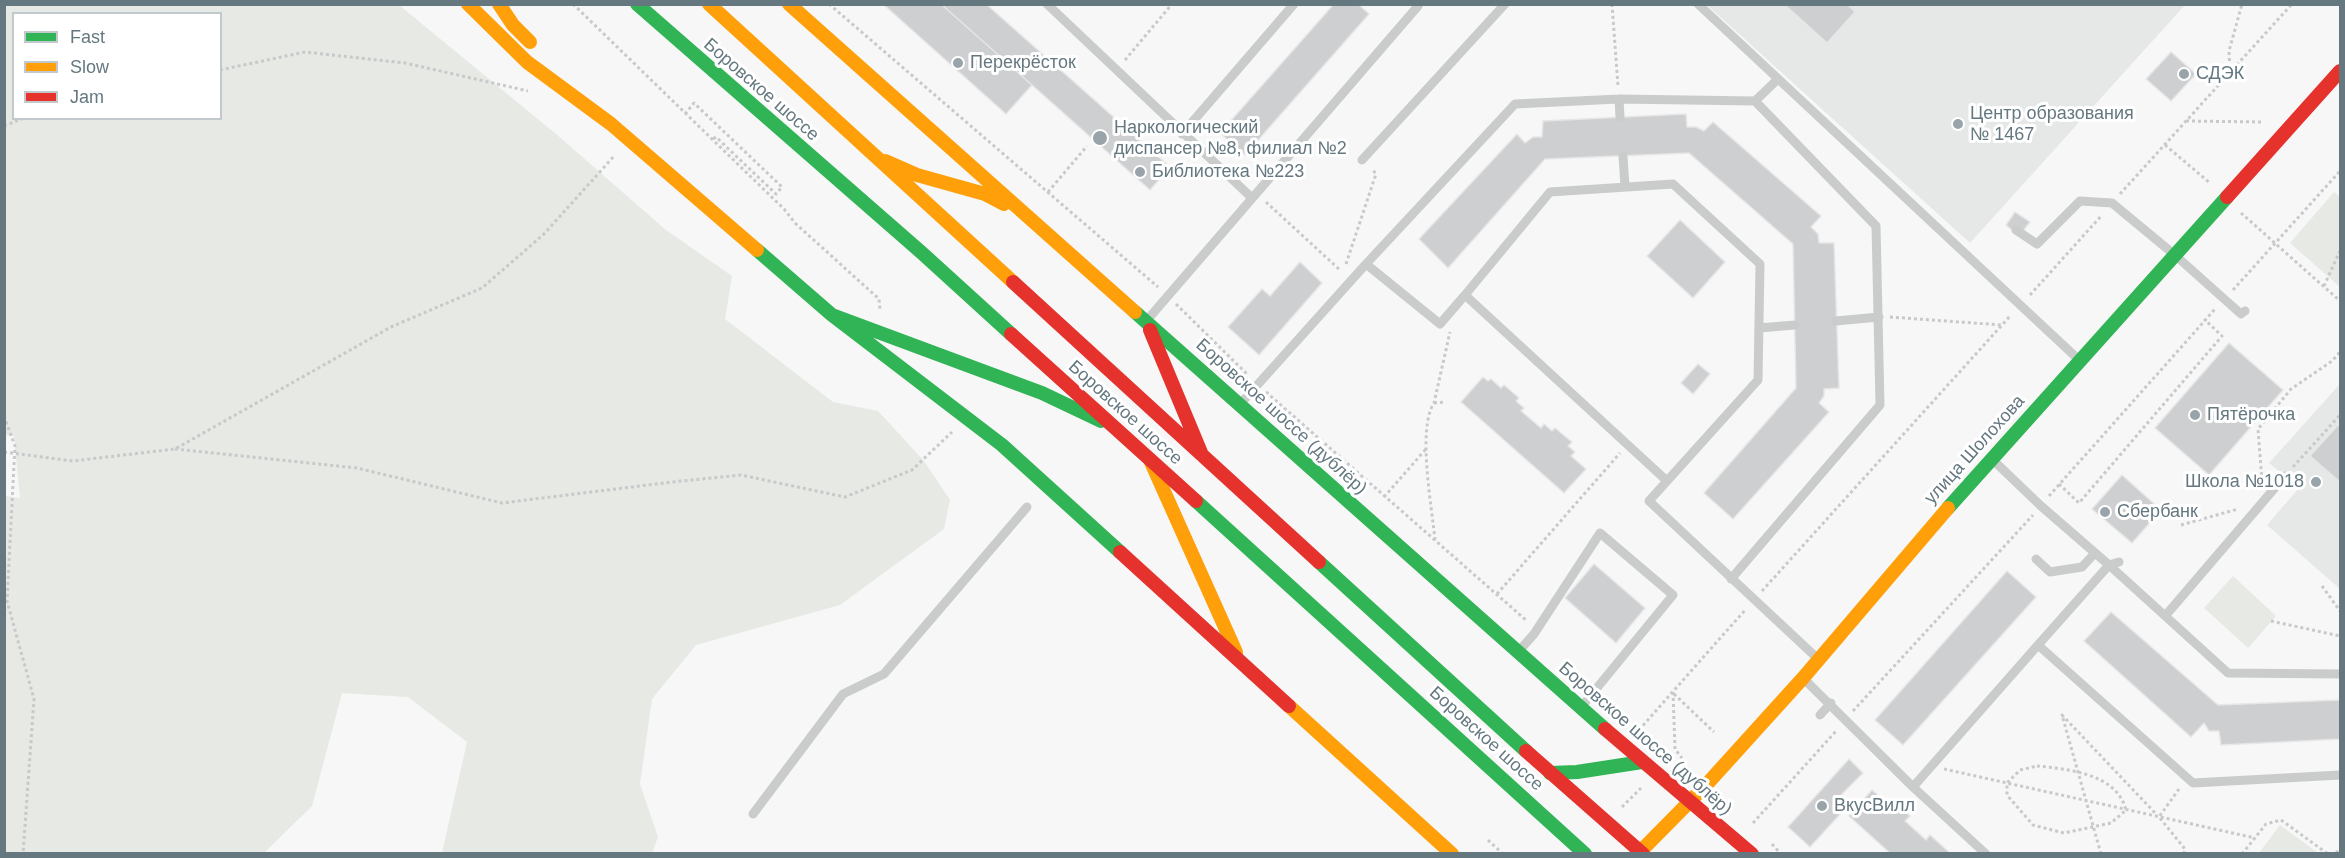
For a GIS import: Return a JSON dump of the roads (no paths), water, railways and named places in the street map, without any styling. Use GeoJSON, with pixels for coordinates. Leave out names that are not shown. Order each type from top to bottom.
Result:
{"type":"FeatureCollection","features":[{"type":"Feature","properties":{"kind":"street"},"geometry":{"type":"LineString","coordinates":[[468,4],[527,62],[611,124],[832,315],[1002,445],[1452,854]]}},
{"type":"Feature","properties":{"kind":"street"},"geometry":{"type":"LineString","coordinates":[[499,4],[513,25],[611,124]]}},
{"type":"Feature","properties":{"kind":"street","name":"Боровское шоссе"},"geometry":{"type":"LineString","coordinates":[[637,4],[922,253],[1585,854]]}},
{"type":"Feature","properties":{"kind":"street","name":"Боровское шоссе"},"geometry":{"type":"LineString","coordinates":[[709,4],[1640,853]]}},
{"type":"Feature","properties":{"kind":"street","name":"Боровское шоссе (дублёр)"},"geometry":{"type":"LineString","coordinates":[[789,4],[1642,762],[1752,854]]}},
{"type":"Feature","properties":{"kind":"street","name":"улица Шолохова"},"geometry":{"type":"LineString","coordinates":[[1640,853],[1803,678],[1905,556],[2340,71]]}},
{"type":"Feature","properties":{"kind":"street"},"geometry":{"type":"LineString","coordinates":[[871,154],[918,175],[985,194],[1027,215]]}},
{"type":"Feature","properties":{"kind":"street"},"geometry":{"type":"LineString","coordinates":[[832,315],[1042,393],[1115,428]]}},
{"type":"Feature","properties":{"kind":"street"},"geometry":{"type":"LineString","coordinates":[[1146,321],[1202,456]]}},
{"type":"Feature","properties":{"kind":"street"},"geometry":{"type":"LineString","coordinates":[[1149,459],[1241,664]]}},
{"type":"Feature","properties":{"kind":"street"},"geometry":{"type":"LineString","coordinates":[[1550,773],[1577,772],[1642,762]]}},
{"type":"Feature","properties":{"kind":"lane"},"geometry":{"type":"LineString","coordinates":[[1047,4],[1182,134],[1254,196]]}},
{"type":"Feature","properties":{"kind":"lane"},"geometry":{"type":"LineString","coordinates":[[1182,134],[1294,4]]}},
{"type":"Feature","properties":{"kind":"lane"},"geometry":{"type":"LineString","coordinates":[[1146,321],[1418,6],[1416,4]]}},
{"type":"Feature","properties":{"kind":"lane"},"geometry":{"type":"LineString","coordinates":[[1362,160],[1505,4]]}},
{"type":"Feature","properties":{"kind":"lane"},"geometry":{"type":"LineString","coordinates":[[1698,4],[2080,361]]}},
{"type":"Feature","properties":{"kind":"lane"},"geometry":{"type":"LineString","coordinates":[[1240,404],[1515,104],[1619,99],[1755,101],[1778,79]]}},
{"type":"Feature","properties":{"kind":"lane"},"geometry":{"type":"LineString","coordinates":[[1619,99],[1620,117]]}},
{"type":"Feature","properties":{"kind":"lane"},"geometry":{"type":"LineString","coordinates":[[1731,579],[1880,405],[1876,226],[1755,101]]}},
{"type":"Feature","properties":{"kind":"lane"},"geometry":{"type":"LineString","coordinates":[[1623,156],[1625,187]]}},
{"type":"Feature","properties":{"kind":"lane"},"geometry":{"type":"LineString","coordinates":[[1366,264],[1440,324],[1551,192],[1673,184],[1760,264],[1758,380],[1649,501],[1819,659]]}},
{"type":"Feature","properties":{"kind":"lane"},"geometry":{"type":"LineString","coordinates":[[2016,230],[2037,244],[2080,201],[2112,203],[2241,314],[2245,311]]}},
{"type":"Feature","properties":{"kind":"lane"},"geometry":{"type":"LineString","coordinates":[[1465,295],[1667,482]]}},
{"type":"Feature","properties":{"kind":"lane"},"geometry":{"type":"LineString","coordinates":[[1836,321],[1879,317]]}},
{"type":"Feature","properties":{"kind":"lane"},"geometry":{"type":"LineString","coordinates":[[1759,328],[1795,325]]}},
{"type":"Feature","properties":{"kind":"lane"},"geometry":{"type":"LineString","coordinates":[[1992,459],[2041,506],[2166,615],[2228,673],[2340,674]]}},
{"type":"Feature","properties":{"kind":"lane"},"geometry":{"type":"LineString","coordinates":[[2166,615],[2285,476]]}},
{"type":"Feature","properties":{"kind":"lane"},"geometry":{"type":"LineString","coordinates":[[753,814],[843,694],[884,674],[1027,507]]}},
{"type":"Feature","properties":{"kind":"lane"},"geometry":{"type":"LineString","coordinates":[[1518,652],[1534,634],[1600,533],[1673,595],[1581,707]]}},
{"type":"Feature","properties":{"kind":"lane"},"geometry":{"type":"LineString","coordinates":[[2036,559],[2050,572],[2082,567],[2095,553]]}},
{"type":"Feature","properties":{"kind":"lane"},"geometry":{"type":"LineString","coordinates":[[1912,787],[2109,565],[2119,561]]}},
{"type":"Feature","properties":{"kind":"lane"},"geometry":{"type":"LineString","coordinates":[[2038,645],[2193,783],[2340,775]]}},
{"type":"Feature","properties":{"kind":"lane"},"geometry":{"type":"LineString","coordinates":[[1803,678],[1847,719],[1912,787],[1986,854]]}},
{"type":"Feature","properties":{"kind":"lane"},"geometry":{"type":"LineString","coordinates":[[1820,715],[1831,704]]}},
{"type":"Feature","properties":{"kind":"place","name":"Перекрёсток"},"geometry":{"type":"Point","coordinates":[958,63]}},
{"type":"Feature","properties":{"kind":"place","name":"СДЭК"},"geometry":{"type":"Point","coordinates":[2184,74]}},
{"type":"Feature","properties":{"kind":"place","name":"Центр образования № 1467"},"geometry":{"type":"Point","coordinates":[1958,124]}},
{"type":"Feature","properties":{"kind":"place","name":"Наркологический диспансер №8, филиал №2"},"geometry":{"type":"Point","coordinates":[1100,138]}},
{"type":"Feature","properties":{"kind":"place","name":"Библиотека №223"},"geometry":{"type":"Point","coordinates":[1140,172]}},
{"type":"Feature","properties":{"kind":"place","name":"Пятёрочка"},"geometry":{"type":"Point","coordinates":[2195,415]}},
{"type":"Feature","properties":{"kind":"place","name":"Школа №1018"},"geometry":{"type":"Point","coordinates":[2316,482]}},
{"type":"Feature","properties":{"kind":"place","name":"Сбербанк"},"geometry":{"type":"Point","coordinates":[2105,512]}},
{"type":"Feature","properties":{"kind":"place","name":"ВкусВилл"},"geometry":{"type":"Point","coordinates":[1822,806]}}]}
